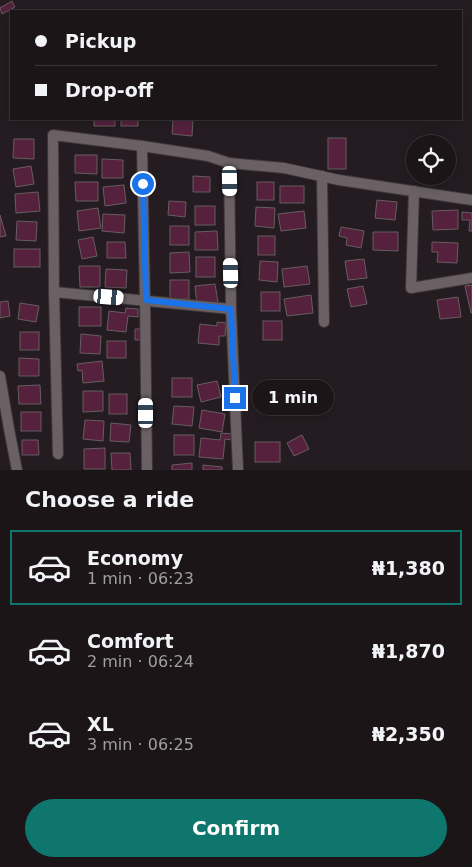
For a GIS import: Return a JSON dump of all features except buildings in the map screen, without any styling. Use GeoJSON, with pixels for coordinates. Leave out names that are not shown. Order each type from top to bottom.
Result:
{"type":"FeatureCollection","features":[{"type":"Feature","properties":{"kind":"street"},"geometry":{"type":"LineString","coordinates":[[58,454],[53,135],[208,156],[229,163],[284,168],[322,176],[472,200]]}},
{"type":"Feature","properties":{"kind":"street"},"geometry":{"type":"LineString","coordinates":[[142,146],[146,300],[147,470]]}},
{"type":"Feature","properties":{"kind":"street"},"geometry":{"type":"LineString","coordinates":[[229,163],[231,309],[238,470]]}},
{"type":"Feature","properties":{"kind":"street"},"geometry":{"type":"LineString","coordinates":[[322,176],[324,322]]}},
{"type":"Feature","properties":{"kind":"street"},"geometry":{"type":"LineString","coordinates":[[414,191],[410,288],[472,278]]}},
{"type":"Feature","properties":{"kind":"street"},"geometry":{"type":"LineString","coordinates":[[54,292],[231,309]]}},
{"type":"Feature","properties":{"kind":"street"},"geometry":{"type":"LineString","coordinates":[[0,376],[17,470]]}},
{"type":"Feature","properties":{"kind":"route"},"geometry":{"type":"LineString","coordinates":[[143,184],[146,300],[231,309],[235,398]]}}]}
